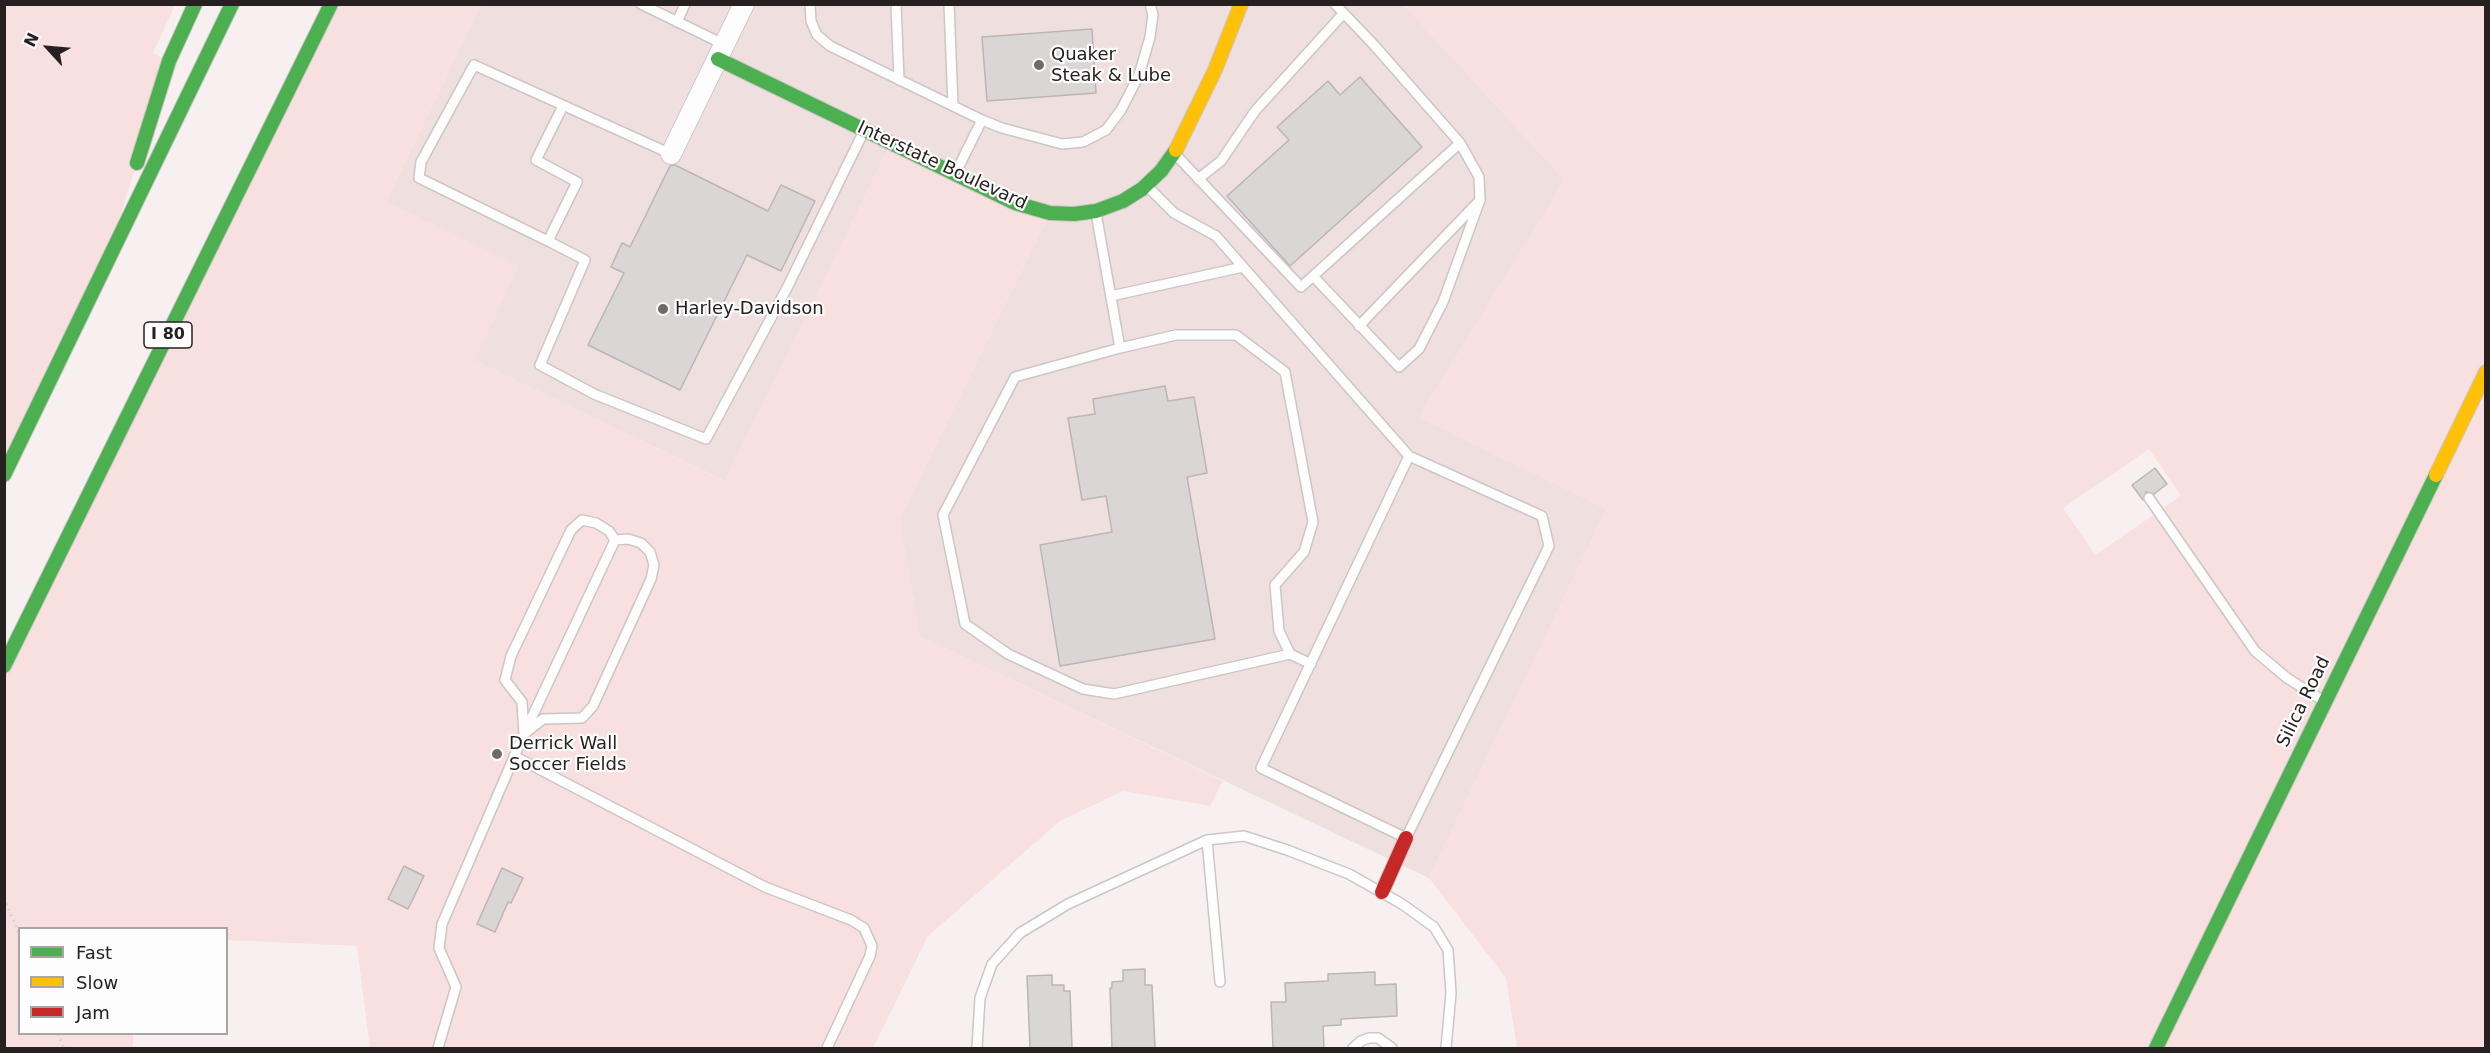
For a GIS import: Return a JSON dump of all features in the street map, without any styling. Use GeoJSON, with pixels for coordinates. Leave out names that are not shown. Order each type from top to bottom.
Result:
{"type":"FeatureCollection","features":[{"type":"Feature","properties":{"kind":"main road"},"geometry":{"type":"LineString","coordinates":[[104,270],[169,61],[195,4]]}},
{"type":"Feature","properties":{"kind":"main road"},"geometry":{"type":"LineString","coordinates":[[4,475],[232,4]]}},
{"type":"Feature","properties":{"kind":"main road","name":"I 80"},"geometry":{"type":"LineString","coordinates":[[4,666],[332,4]]}},
{"type":"Feature","properties":{"kind":"main road","name":"Interstate Boulevard"},"geometry":{"type":"LineString","coordinates":[[722,52],[865,130],[1016,203],[1034,209],[1074,214],[1096,211],[1123,201],[1161,171],[1174,153],[1215,70],[1241,4]]}},
{"type":"Feature","properties":{"kind":"main road","name":"Silica Road"},"geometry":{"type":"LineString","coordinates":[[2156,1048],[2486,372]]}},
{"type":"Feature","properties":{"kind":"main road"},"geometry":{"type":"LineString","coordinates":[[1382,892],[1406,838]]}},
{"type":"Feature","properties":{"kind":"street"},"geometry":{"type":"LineString","coordinates":[[671,154],[744,4]]}},
{"type":"Feature","properties":{"kind":"lane"},"geometry":{"type":"LineString","coordinates":[[641,4],[677,22],[722,52]]}},
{"type":"Feature","properties":{"kind":"lane"},"geometry":{"type":"LineString","coordinates":[[677,22],[685,4]]}},
{"type":"Feature","properties":{"kind":"lane"},"geometry":{"type":"LineString","coordinates":[[810,4],[811,21],[817,35],[830,46],[982,120],[1011,131],[1062,144],[1083,142],[1106,130],[1121,110],[1138,75],[1150,37],[1153,15],[1150,4]]}},
{"type":"Feature","properties":{"kind":"lane"},"geometry":{"type":"LineString","coordinates":[[896,4],[899,80]]}},
{"type":"Feature","properties":{"kind":"lane"},"geometry":{"type":"LineString","coordinates":[[949,4],[953,106]]}},
{"type":"Feature","properties":{"kind":"lane"},"geometry":{"type":"LineString","coordinates":[[1313,276],[1399,367],[1419,349],[1443,302],[1480,200],[1479,177],[1460,143],[1335,4]]}},
{"type":"Feature","properties":{"kind":"lane"},"geometry":{"type":"LineString","coordinates":[[1198,179],[1221,161],[1255,111],[1343,14]]}},
{"type":"Feature","properties":{"kind":"lane"},"geometry":{"type":"LineString","coordinates":[[671,154],[474,65],[421,162],[419,178],[585,260],[540,365],[594,394],[706,439],[788,288],[865,130]]}},
{"type":"Feature","properties":{"kind":"lane"},"geometry":{"type":"LineString","coordinates":[[548,241],[577,182],[536,160],[563,106]]}},
{"type":"Feature","properties":{"kind":"lane"},"geometry":{"type":"LineString","coordinates":[[956,174],[982,120]]}},
{"type":"Feature","properties":{"kind":"lane"},"geometry":{"type":"LineString","coordinates":[[1174,153],[1301,287],[1460,143]]}},
{"type":"Feature","properties":{"kind":"lane"},"geometry":{"type":"LineString","coordinates":[[1146,185],[1174,213],[1216,236],[1409,456],[1542,516],[1549,546],[1406,838],[1261,768],[1409,456]]}},
{"type":"Feature","properties":{"kind":"lane"},"geometry":{"type":"LineString","coordinates":[[1359,326],[1480,200]]}},
{"type":"Feature","properties":{"kind":"lane"},"geometry":{"type":"LineString","coordinates":[[1096,211],[1120,348]]}},
{"type":"Feature","properties":{"kind":"lane"},"geometry":{"type":"LineString","coordinates":[[1111,297],[1243,267]]}},
{"type":"Feature","properties":{"kind":"lane"},"geometry":{"type":"LineString","coordinates":[[1290,654],[1279,631],[1275,585],[1304,552],[1313,522],[1285,372],[1236,335],[1176,334],[1015,378],[944,515],[964,624],[1008,654],[1083,689],[1114,694],[1290,654],[1311,664]]}},
{"type":"Feature","properties":{"kind":"lane"},"geometry":{"type":"LineString","coordinates":[[2149,498],[2255,651],[2287,678],[2324,701]]}},
{"type":"Feature","properties":{"kind":"lane"},"geometry":{"type":"LineString","coordinates":[[524,734],[522,702],[505,680],[511,656],[571,530],[582,520],[596,523],[609,531],[615,540]]}},
{"type":"Feature","properties":{"kind":"lane"},"geometry":{"type":"LineString","coordinates":[[524,734],[543,719],[582,718],[593,706],[651,579],[654,565],[650,552],[641,543],[628,539],[615,540]]}},
{"type":"Feature","properties":{"kind":"lane"},"geometry":{"type":"LineString","coordinates":[[438,1048],[456,987],[439,948],[442,924],[514,756],[615,540]]}},
{"type":"Feature","properties":{"kind":"lane"},"geometry":{"type":"LineString","coordinates":[[514,756],[765,887],[851,920],[864,928],[872,946],[870,956],[827,1048]]}},
{"type":"Feature","properties":{"kind":"lane"},"geometry":{"type":"LineString","coordinates":[[977,1048],[980,998],[992,964],[1020,933],[1068,904],[1207,840],[1244,836],[1349,874],[1382,892],[1434,927],[1448,950],[1451,993],[1446,1048]]}},
{"type":"Feature","properties":{"kind":"lane"},"geometry":{"type":"LineString","coordinates":[[1207,840],[1220,982]]}},
{"type":"Feature","properties":{"kind":"lane"},"geometry":{"type":"LineString","coordinates":[[1353,1048],[1361,1041],[1378,1038],[1392,1048]]}},
{"type":"Feature","properties":{"kind":"path"},"geometry":{"type":"LineString","coordinates":[[4,898],[18,931]]}},
{"type":"Feature","properties":{"kind":"shaded area"},"geometry":{"type":"Polygon","coordinates":[[[5,5],[175,5],[153,53],[169,61],[103,270],[5,475],[5,5]]]}},
{"type":"Feature","properties":{"kind":"shaded area","name":"Derrick Wall Soccer Fields"},"geometry":{"type":"Polygon","coordinates":[[[331,5],[481,5],[386,201],[519,266],[475,360],[724,481],[891,143],[1050,213],[899,519],[919,636],[1223,781],[1210,806],[1123,791],[1060,821],[928,936],[873,1048],[370,1048],[357,946],[228,940],[228,927],[18,927],[18,1035],[133,1035],[133,1048],[5,1048],[4,667],[331,5]]]}},
{"type":"Feature","properties":{"kind":"shaded area"},"geometry":{"type":"Polygon","coordinates":[[[481,5],[1404,5],[1565,180],[1419,417],[1607,509],[1429,878],[919,636],[899,519],[1050,213],[891,143],[725,481],[474,360],[386,201],[481,5]]]}},
{"type":"Feature","properties":{"kind":"shaded area"},"geometry":{"type":"Polygon","coordinates":[[[1404,5],[2485,5],[2485,1048],[1517,1048],[1506,978],[1429,878],[1607,509],[1419,417],[1565,180],[1404,5]],[[2149,449],[2063,508],[2095,555],[2181,496],[2149,449]]]}},
{"type":"Feature","properties":{"kind":"building","name":"Quaker Steak & Lube"},"geometry":{"type":"Polygon","coordinates":[[[1092,29],[1096,93],[987,101],[982,37],[1092,29]]]}},
{"type":"Feature","properties":{"kind":"building"},"geometry":{"type":"Polygon","coordinates":[[[1360,77],[1422,147],[1290,266],[1227,196],[1289,140],[1277,127],[1328,81],[1340,95],[1360,77]]]}},
{"type":"Feature","properties":{"kind":"building","name":"Harley-Davidson"},"geometry":{"type":"Polygon","coordinates":[[[675,165],[768,211],[781,185],[815,201],[781,271],[747,255],[680,390],[588,345],[624,273],[611,267],[622,243],[630,247],[670,166],[675,165]]]}},
{"type":"Feature","properties":{"kind":"building"},"geometry":{"type":"Polygon","coordinates":[[[1165,386],[1168,401],[1194,397],[1207,473],[1187,477],[1215,639],[1060,666],[1040,545],[1112,532],[1106,496],[1082,500],[1068,418],[1095,414],[1093,399],[1165,386]]]}},
{"type":"Feature","properties":{"kind":"building"},"geometry":{"type":"Polygon","coordinates":[[[2155,468],[2167,484],[2154,494],[2146,492],[2143,500],[2132,485],[2155,468]]]}},
{"type":"Feature","properties":{"kind":"building"},"geometry":{"type":"Polygon","coordinates":[[[404,866],[424,876],[408,909],[388,899],[404,866]]]}},
{"type":"Feature","properties":{"kind":"building"},"geometry":{"type":"Polygon","coordinates":[[[502,868],[523,878],[511,903],[508,902],[495,932],[477,924],[502,868]]]}},
{"type":"Feature","properties":{"kind":"building"},"geometry":{"type":"Polygon","coordinates":[[[1145,969],[1145,985],[1152,985],[1155,1048],[1112,1048],[1110,988],[1112,988],[1112,982],[1123,981],[1123,970],[1145,969]]]}},
{"type":"Feature","properties":{"kind":"building"},"geometry":{"type":"Polygon","coordinates":[[[1375,972],[1375,985],[1396,984],[1397,1016],[1341,1019],[1341,1025],[1323,1026],[1324,1048],[1273,1048],[1271,1002],[1286,1002],[1285,983],[1328,981],[1328,974],[1375,972]]]}},
{"type":"Feature","properties":{"kind":"building"},"geometry":{"type":"Polygon","coordinates":[[[1052,975],[1052,985],[1064,985],[1064,991],[1070,991],[1072,1048],[1030,1048],[1027,976],[1052,975]]]}},
{"type":"Feature","properties":{"kind":"traffic: fast"},"geometry":{"type":"LineString","coordinates":[[137,163],[169,61],[195,4]]}},
{"type":"Feature","properties":{"kind":"traffic: fast"},"geometry":{"type":"LineString","coordinates":[[4,475],[232,4]]}},
{"type":"Feature","properties":{"kind":"traffic: fast"},"geometry":{"type":"LineString","coordinates":[[4,666],[331,4]]}},
{"type":"Feature","properties":{"kind":"traffic: fast"},"geometry":{"type":"LineString","coordinates":[[718,59],[1015,203],[1050,213],[1074,214],[1096,211],[1123,201],[1142,189],[1161,171],[1176,150]]}},
{"type":"Feature","properties":{"kind":"traffic: fast"},"geometry":{"type":"LineString","coordinates":[[2156,1048],[2436,475]]}},
{"type":"Feature","properties":{"kind":"traffic: slow"},"geometry":{"type":"LineString","coordinates":[[1176,150],[1215,70],[1241,4]]}},
{"type":"Feature","properties":{"kind":"traffic: slow"},"geometry":{"type":"LineString","coordinates":[[2436,475],[2486,372]]}},
{"type":"Feature","properties":{"kind":"traffic: jam"},"geometry":{"type":"LineString","coordinates":[[1382,892],[1406,838]]}},
{"type":"Feature","properties":{"kind":"place","name":"Quaker Steak & Lube"},"geometry":{"type":"Point","coordinates":[1039,65]}},
{"type":"Feature","properties":{"kind":"place","name":"Harley-Davidson"},"geometry":{"type":"Point","coordinates":[663,309]}},
{"type":"Feature","properties":{"kind":"place","name":"Derrick Wall Soccer Fields"},"geometry":{"type":"Point","coordinates":[497,754]}}]}
